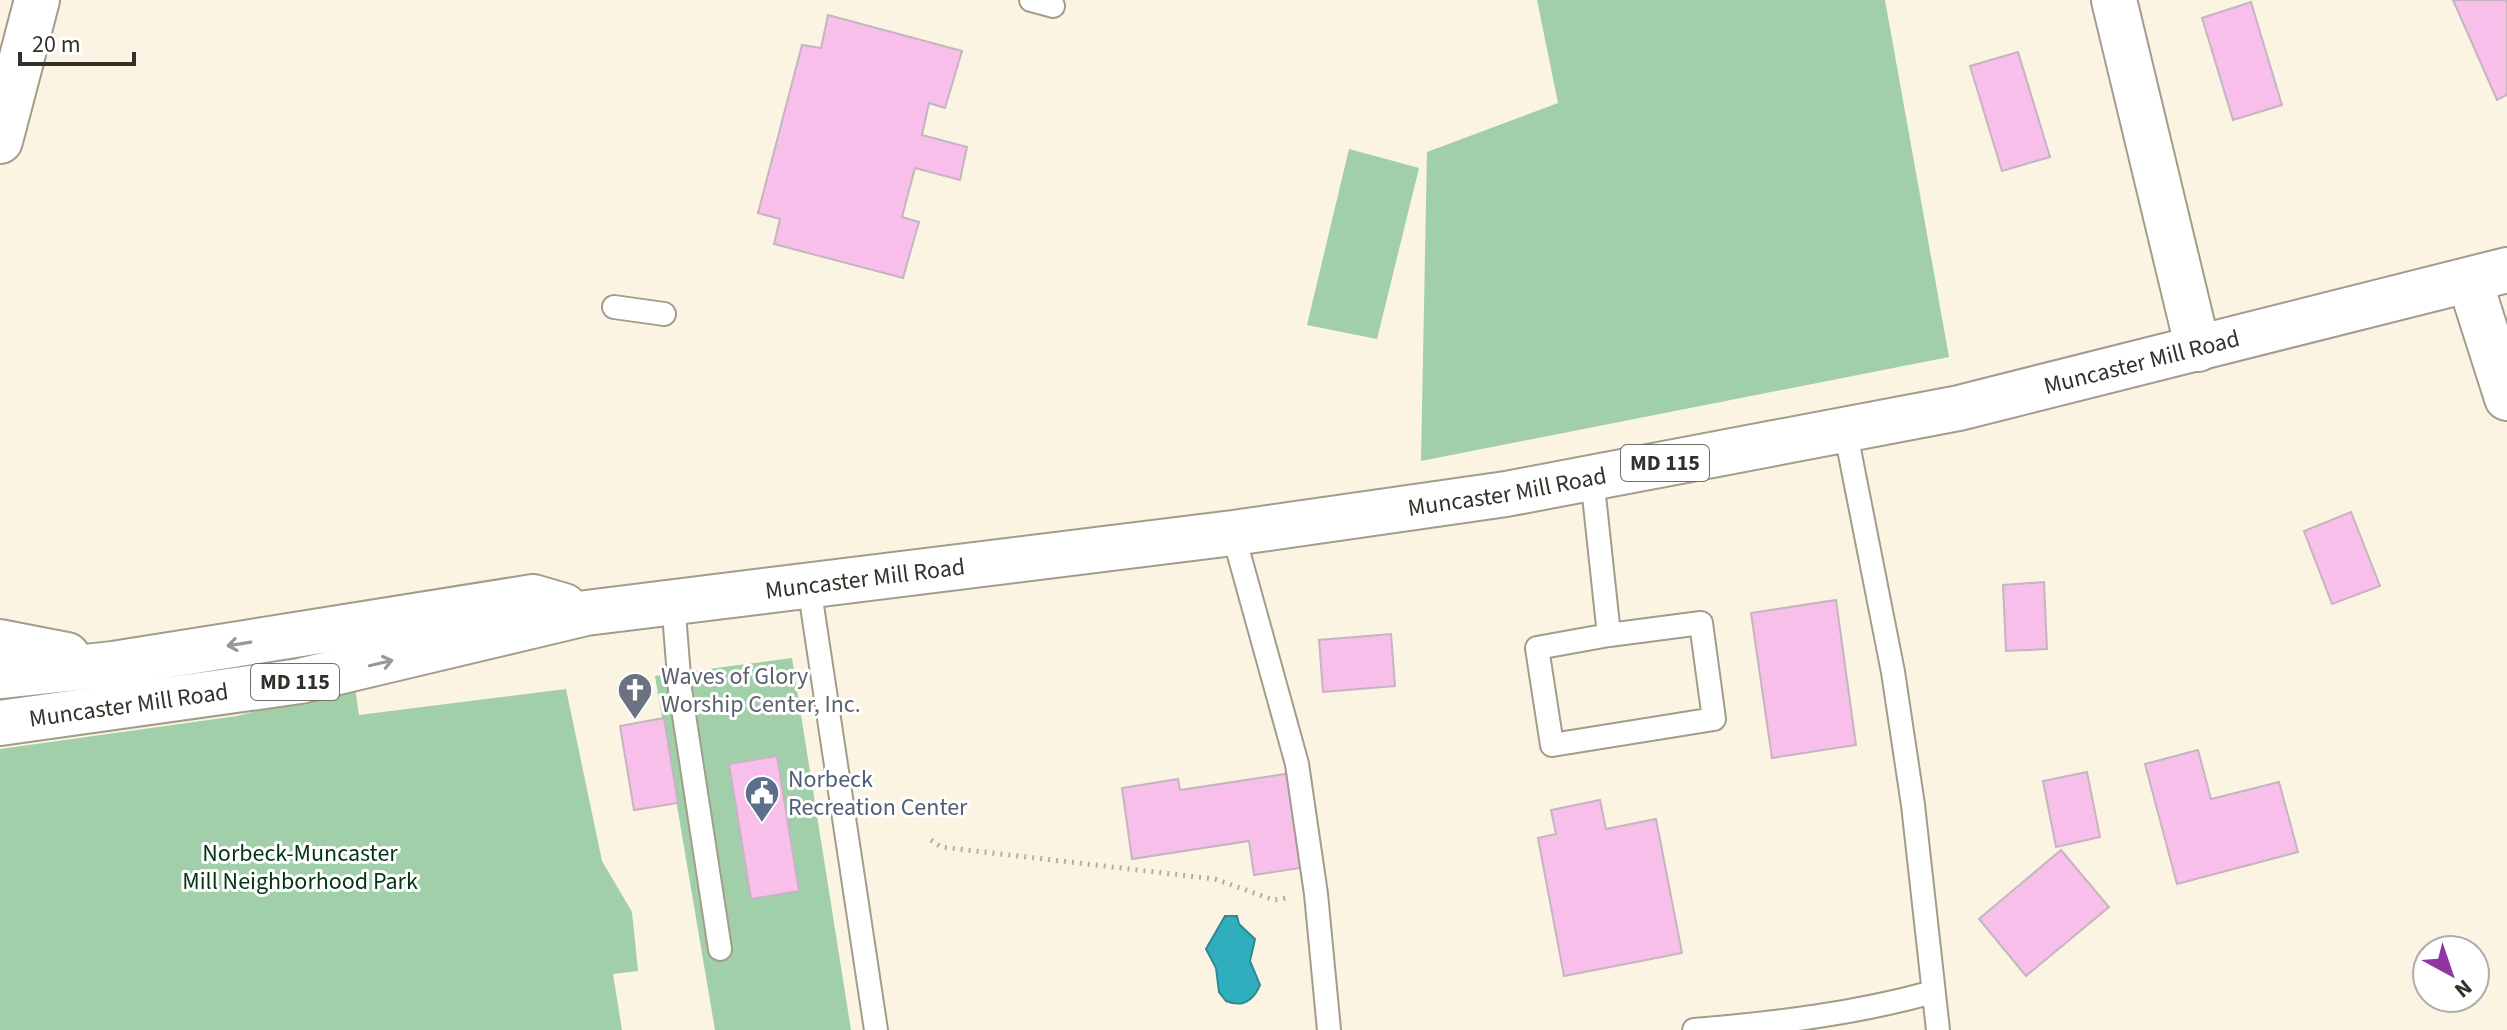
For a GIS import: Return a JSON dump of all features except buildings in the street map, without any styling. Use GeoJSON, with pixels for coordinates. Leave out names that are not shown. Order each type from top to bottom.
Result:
{"type":"FeatureCollection","features":[{"type":"Feature","properties":{"kind":"main road"},"geometry":{"type":"LineString","coordinates":[[2114,0],[2198,349]]}},
{"type":"Feature","properties":{"kind":"main road"},"geometry":{"type":"LineString","coordinates":[[0,141],[34,2]]}},
{"type":"Feature","properties":{"kind":"main road"},"geometry":{"type":"LineString","coordinates":[[2488,276],[2507,398]]}},
{"type":"Feature","properties":{"kind":"main road","name":"Muncaster Mill Road"},"geometry":{"type":"LineString","coordinates":[[0,723],[300,681],[586,613],[1233,533],[1506,494],[1959,408],[2488,276]]}},
{"type":"Feature","properties":{"kind":"main road","name":"Muncaster Mill Road"},"geometry":{"type":"LineString","coordinates":[[0,676],[113,664],[533,597],[586,613]]}},
{"type":"Feature","properties":{"kind":"main road"},"geometry":{"type":"LineString","coordinates":[[0,642],[113,664]]}},
{"type":"Feature","properties":{"kind":"lane"},"geometry":{"type":"LineString","coordinates":[[614,307],[664,314]]}},
{"type":"Feature","properties":{"kind":"lane"},"geometry":{"type":"LineString","coordinates":[[1845,429],[1893,672],[1913,805],[1938,1030]]}},
{"type":"Feature","properties":{"kind":"lane"},"geometry":{"type":"LineString","coordinates":[[1592,477],[1609,635]]}},
{"type":"Feature","properties":{"kind":"lane"},"geometry":{"type":"LineString","coordinates":[[1233,533],[1297,764],[1316,894],[1329,1030]]}},
{"type":"Feature","properties":{"kind":"lane"},"geometry":{"type":"LineString","coordinates":[[809,586],[876,1030]]}},
{"type":"Feature","properties":{"kind":"lane"},"geometry":{"type":"LineString","coordinates":[[673,601],[680,689],[720,949]]}},
{"type":"Feature","properties":{"kind":"lane"},"geometry":{"type":"LineString","coordinates":[[1701,623],[1714,719],[1552,745],[1537,648],[1609,635],[1701,623]]}},
{"type":"Feature","properties":{"kind":"lane"},"geometry":{"type":"LineString","coordinates":[[1694,1030],[1873,1009],[1933,992]]}},
{"type":"Feature","properties":{"kind":"path"},"geometry":{"type":"LineString","coordinates":[[931,840],[941,847],[1215,879],[1274,900],[1316,894]]}},
{"type":"Feature","properties":{"kind":"green space"},"geometry":{"type":"Polygon","coordinates":[[[1537,0],[1885,0],[1949,357],[1421,461],[1427,152],[1558,103],[1537,0]]]}},
{"type":"Feature","properties":{"kind":"green space"},"geometry":{"type":"Polygon","coordinates":[[[1349,149],[1419,168],[1377,339],[1307,325],[1349,149]]]}},
{"type":"Feature","properties":{"kind":"green space"},"geometry":{"type":"Polygon","coordinates":[[[792,658],[851,1030],[715,1030],[655,676],[792,658]]]}},
{"type":"Feature","properties":{"kind":"green space","name":"Norbeck-Muncaster Mill Neighborhood Park"},"geometry":{"type":"Polygon","coordinates":[[[355,687],[359,715],[566,689],[602,861],[632,912],[638,971],[613,974],[622,1030],[0,1030],[0,749],[237,716],[355,687]]]}},
{"type":"Feature","properties":{"kind":"water"},"geometry":{"type":"Polygon","coordinates":[[[1225,916],[1237,916],[1239,924],[1255,939],[1250,961],[1260,985],[1251,999],[1242,1003],[1226,1001],[1219,992],[1216,968],[1206,949],[1225,916]]]}},
{"type":"Feature","properties":{"kind":"place","name":"Waves of Glory Worship Center, Inc."},"geometry":{"type":"Point","coordinates":[635,721]}},
{"type":"Feature","properties":{"kind":"place","name":"Norbeck Recreation Center"},"geometry":{"type":"Point","coordinates":[762,824]}}]}
